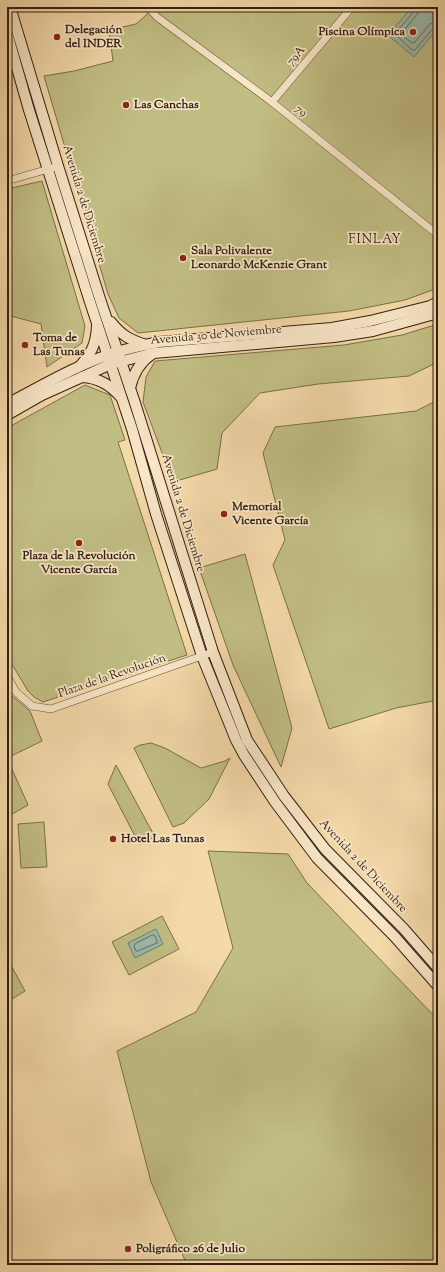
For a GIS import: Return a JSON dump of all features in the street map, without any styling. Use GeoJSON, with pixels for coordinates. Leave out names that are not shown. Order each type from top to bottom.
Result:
{"type":"FeatureCollection","features":[{"type":"Feature","properties":{"kind":"main road","name":"Avenida 2 de Diciembre"},"geometry":{"type":"LineString","coordinates":[[10,7],[53,168],[97,322],[130,388],[213,652],[247,740],[284,796],[325,848],[404,929],[438,968]]}},
{"type":"Feature","properties":{"kind":"main road","name":"Avenida 2 de Diciembre"},"geometry":{"type":"LineString","coordinates":[[7,33],[106,316],[123,399],[156,514],[202,656],[239,747],[274,802],[317,858],[395,938],[438,986]]}},
{"type":"Feature","properties":{"kind":"main road","name":"Avenida 30 de Noviembre"},"geometry":{"type":"LineString","coordinates":[[7,415],[42,395],[82,377],[115,358],[146,345],[159,342],[332,328],[370,321],[430,306],[438,302]]}},
{"type":"Feature","properties":{"kind":"main road","name":"Avenida 30 de Noviembre"},"geometry":{"type":"LineString","coordinates":[[7,404],[80,366],[115,358],[154,353],[334,337],[373,330],[438,313]]}},
{"type":"Feature","properties":{"kind":"main road"},"geometry":{"type":"LineString","coordinates":[[106,316],[119,332],[128,338],[146,345]]}},
{"type":"Feature","properties":{"kind":"main road"},"geometry":{"type":"LineString","coordinates":[[80,366],[93,349],[97,335],[97,322]]}},
{"type":"Feature","properties":{"kind":"main road"},"geometry":{"type":"LineString","coordinates":[[130,388],[132,378],[137,370],[148,357],[154,353]]}},
{"type":"Feature","properties":{"kind":"main road"},"geometry":{"type":"LineString","coordinates":[[82,377],[103,382],[112,388],[123,399]]}},
{"type":"Feature","properties":{"kind":"street","name":"79"},"geometry":{"type":"LineString","coordinates":[[148,7],[157,17],[272,102],[438,235]]}},
{"type":"Feature","properties":{"kind":"street","name":"79A"},"geometry":{"type":"LineString","coordinates":[[272,102],[352,7]]}},
{"type":"Feature","properties":{"kind":"street"},"geometry":{"type":"LineString","coordinates":[[7,181],[53,168]]}},
{"type":"Feature","properties":{"kind":"street","name":"Plaza de la Revolución"},"geometry":{"type":"LineString","coordinates":[[7,676],[16,692],[32,706],[51,709],[213,652]]}},
{"type":"Feature","properties":{"kind":"shaded area"},"geometry":{"type":"Polygon","coordinates":[[[153,7],[438,7],[438,288],[405,300],[349,311],[138,333],[119,318],[108,294],[44,76],[74,71],[113,61],[109,30],[136,24],[154,8],[153,7]]]}},
{"type":"Feature","properties":{"kind":"shaded area"},"geometry":{"type":"Polygon","coordinates":[[[42,181],[85,326],[82,343],[47,367],[41,324],[7,315],[7,189],[42,181]]]}},
{"type":"Feature","properties":{"kind":"shaded area"},"geometry":{"type":"Polygon","coordinates":[[[438,324],[438,362],[409,376],[318,384],[260,393],[222,433],[217,469],[173,482],[143,402],[146,377],[155,361],[344,345],[402,335],[438,324]]]}},
{"type":"Feature","properties":{"kind":"shaded area","name":"Plaza de la Revolución Vicente García"},"geometry":{"type":"Polygon","coordinates":[[[85,385],[110,395],[125,440],[118,442],[187,655],[43,702],[34,697],[28,691],[7,656],[7,428],[85,385]]]}},
{"type":"Feature","properties":{"kind":"shaded area"},"geometry":{"type":"Polygon","coordinates":[[[438,400],[438,700],[396,708],[329,729],[273,565],[285,540],[263,453],[275,427],[416,411],[438,400]]]}},
{"type":"Feature","properties":{"kind":"shaded area"},"geometry":{"type":"Polygon","coordinates":[[[245,554],[292,728],[281,767],[233,665],[199,568],[245,554]]]}},
{"type":"Feature","properties":{"kind":"shaded area"},"geometry":{"type":"Polygon","coordinates":[[[7,687],[11,695],[30,711],[42,741],[7,758],[7,687]]]}},
{"type":"Feature","properties":{"kind":"shaded area"},"geometry":{"type":"Polygon","coordinates":[[[151,743],[165,748],[201,768],[225,761],[230,758],[209,799],[184,823],[173,827],[134,748],[151,743]]]}},
{"type":"Feature","properties":{"kind":"shaded area"},"geometry":{"type":"Polygon","coordinates":[[[7,758],[28,805],[7,817],[7,758]]]}},
{"type":"Feature","properties":{"kind":"shaded area"},"geometry":{"type":"Polygon","coordinates":[[[116,765],[155,837],[139,844],[108,784],[116,765]]]}},
{"type":"Feature","properties":{"kind":"shaded area"},"geometry":{"type":"Polygon","coordinates":[[[44,822],[47,867],[21,868],[18,824],[44,822]]]}},
{"type":"Feature","properties":{"kind":"shaded area"},"geometry":{"type":"Polygon","coordinates":[[[208,851],[288,854],[307,883],[438,1020],[438,1265],[187,1265],[151,1182],[117,1051],[196,1012],[233,948],[208,851]]]}},
{"type":"Feature","properties":{"kind":"shaded area"},"geometry":{"type":"Polygon","coordinates":[[[162,916],[179,949],[129,975],[112,942],[162,916]]]}},
{"type":"Feature","properties":{"kind":"shaded area"},"geometry":{"type":"Polygon","coordinates":[[[7,958],[25,991],[7,1002],[7,958]]]}},
{"type":"Feature","properties":{"kind":"water","name":"Piscina Olímpica"},"geometry":{"type":"Polygon","coordinates":[[[412,7],[438,7],[438,28],[414,57],[388,35],[412,7]]]}},
{"type":"Feature","properties":{"kind":"water"},"geometry":{"type":"Polygon","coordinates":[[[156,929],[163,944],[135,958],[128,943],[156,929]]]}},
{"type":"Feature","properties":{"kind":"place","name":"Piscina Olímpica"},"geometry":{"type":"Point","coordinates":[413,32]}},
{"type":"Feature","properties":{"kind":"place","name":"Delegación del INDER"},"geometry":{"type":"Point","coordinates":[57,37]}},
{"type":"Feature","properties":{"kind":"place","name":"Las Canchas"},"geometry":{"type":"Point","coordinates":[126,105]}},
{"type":"Feature","properties":{"kind":"place","name":"Sala Polivalente Leonardo McKenzie Grant"},"geometry":{"type":"Point","coordinates":[183,258]}},
{"type":"Feature","properties":{"kind":"place","name":"Toma de Las Tunas"},"geometry":{"type":"Point","coordinates":[25,345]}},
{"type":"Feature","properties":{"kind":"place","name":"Memorial Vicente García"},"geometry":{"type":"Point","coordinates":[224,514]}},
{"type":"Feature","properties":{"kind":"place","name":"Plaza de la Revolución Vicente García"},"geometry":{"type":"Point","coordinates":[79,543]}},
{"type":"Feature","properties":{"kind":"place","name":"Hotel Las Tunas"},"geometry":{"type":"Point","coordinates":[113,839]}},
{"type":"Feature","properties":{"kind":"place","name":"Poligráfico 26 de Julio"},"geometry":{"type":"Point","coordinates":[128,1249]}},
{"type":"Feature","properties":{"kind":"district","name":"FINLAY"},"geometry":{"type":"Point","coordinates":[375,240]}}]}
